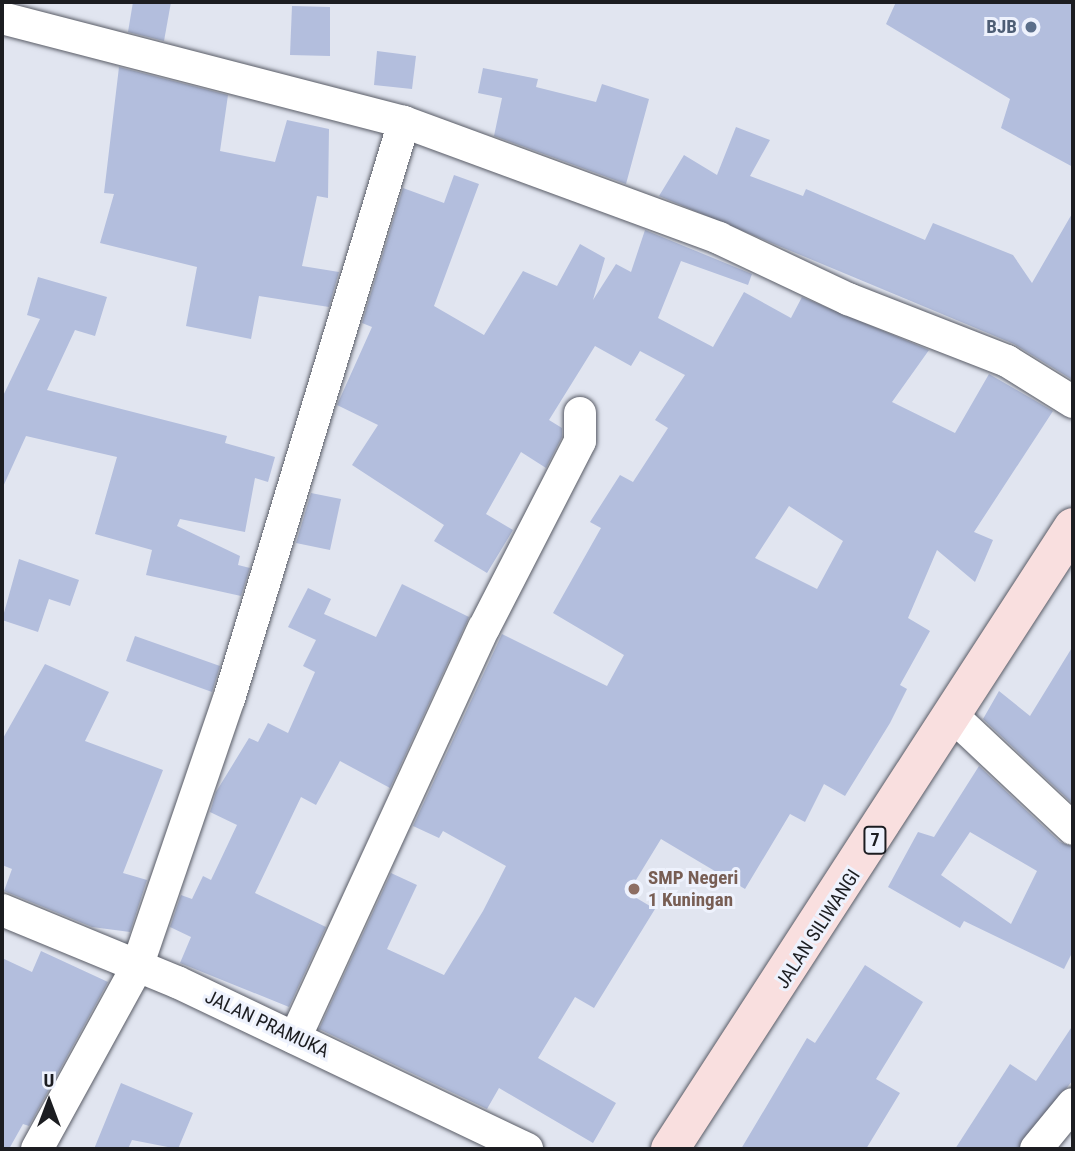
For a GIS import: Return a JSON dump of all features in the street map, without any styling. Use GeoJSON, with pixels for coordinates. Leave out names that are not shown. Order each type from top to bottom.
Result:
{"type":"FeatureCollection","features":[{"type":"Feature","properties":{"kind":"main road","name":"JALAN SILIWANGI"},"geometry":{"type":"LineString","coordinates":[[670,1149],[955,718],[1073,527]]}},
{"type":"Feature","properties":{"kind":"street"},"geometry":{"type":"LineString","coordinates":[[2,18],[404,122],[719,238],[848,299],[1007,361],[1073,402]]}},
{"type":"Feature","properties":{"kind":"street"},"geometry":{"type":"LineString","coordinates":[[37,1149],[137,967],[229,699],[404,122]]}},
{"type":"Feature","properties":{"kind":"street"},"geometry":{"type":"LineString","coordinates":[[295,1038],[472,652],[580,441],[580,414]]}},
{"type":"Feature","properties":{"kind":"street"},"geometry":{"type":"LineString","coordinates":[[955,718],[1073,829]]}},
{"type":"Feature","properties":{"kind":"street","name":"JALAN PRAMUKA"},"geometry":{"type":"LineString","coordinates":[[2,910],[295,1038],[527,1149]]}},
{"type":"Feature","properties":{"kind":"street"},"geometry":{"type":"LineString","coordinates":[[1036,1149],[1073,1104]]}},
{"type":"Feature","properties":{"kind":"building"},"geometry":{"type":"Polygon","coordinates":[[[133,2],[171,2],[164,41],[128,32],[133,2]]]}},
{"type":"Feature","properties":{"kind":"building"},"geometry":{"type":"Polygon","coordinates":[[[896,2],[1073,2],[1073,167],[1001,128],[1010,99],[886,24],[896,2]]]}},
{"type":"Feature","properties":{"kind":"building"},"geometry":{"type":"Polygon","coordinates":[[[292,6],[330,7],[330,56],[290,55],[292,6]]]}},
{"type":"Feature","properties":{"kind":"building"},"geometry":{"type":"Polygon","coordinates":[[[377,51],[416,56],[412,89],[374,85],[377,51]]]}},
{"type":"Feature","properties":{"kind":"building"},"geometry":{"type":"Polygon","coordinates":[[[119,67],[228,95],[220,151],[275,162],[287,120],[329,129],[328,198],[317,196],[302,266],[339,272],[329,307],[259,296],[251,339],[186,326],[197,267],[100,243],[114,194],[104,193],[119,67]]]}},
{"type":"Feature","properties":{"kind":"building"},"geometry":{"type":"Polygon","coordinates":[[[483,68],[538,79],[536,87],[596,102],[602,84],[649,99],[626,184],[494,136],[502,98],[478,93],[483,68]]]}},
{"type":"Feature","properties":{"kind":"building"},"geometry":{"type":"Polygon","coordinates":[[[736,127],[770,140],[750,176],[803,196],[806,189],[925,240],[933,223],[1013,255],[1032,283],[1073,212],[1071,379],[1014,344],[659,196],[684,155],[717,175],[736,127]]]}},
{"type":"Feature","properties":{"kind":"building"},"geometry":{"type":"Polygon","coordinates":[[[454,175],[479,184],[434,306],[484,335],[523,271],[557,286],[580,244],[605,258],[593,300],[616,264],[631,272],[645,230],[752,274],[748,285],[681,261],[658,318],[713,347],[744,292],[791,318],[802,297],[929,350],[892,402],[955,433],[989,374],[1053,411],[974,532],[993,540],[975,582],[937,550],[908,618],[930,631],[900,685],[907,689],[890,723],[845,796],[824,784],[805,822],[790,814],[745,889],[661,839],[628,893],[655,909],[594,1008],[575,997],[538,1058],[616,1103],[593,1143],[499,1088],[487,1109],[319,1029],[391,873],[417,885],[387,949],[444,975],[483,911],[506,866],[443,831],[439,838],[413,826],[502,634],[607,686],[624,655],[553,613],[601,528],[590,522],[620,475],[633,482],[668,428],[655,420],[685,375],[640,351],[631,366],[595,346],[549,420],[562,428],[562,437],[546,468],[521,452],[486,514],[513,530],[487,573],[434,541],[444,525],[352,465],[378,425],[337,405],[372,327],[362,323],[403,188],[444,203],[454,175]],[[789,506],[755,558],[817,589],[843,541],[789,506]]]}},
{"type":"Feature","properties":{"kind":"building"},"geometry":{"type":"Polygon","coordinates":[[[38,277],[107,297],[95,336],[75,330],[47,390],[227,436],[225,443],[275,457],[268,482],[255,478],[245,532],[180,519],[177,526],[240,556],[238,565],[250,568],[241,596],[146,575],[152,550],[95,534],[117,457],[26,436],[2,489],[2,398],[40,319],[27,315],[38,277]]]}},
{"type":"Feature","properties":{"kind":"building"},"geometry":{"type":"Polygon","coordinates":[[[311,493],[341,499],[330,550],[296,543],[311,493]]]}},
{"type":"Feature","properties":{"kind":"building"},"geometry":{"type":"Polygon","coordinates":[[[19,559],[79,580],[70,606],[49,599],[38,632],[2,620],[19,559]]]}},
{"type":"Feature","properties":{"kind":"building"},"geometry":{"type":"Polygon","coordinates":[[[402,584],[469,617],[390,788],[340,761],[316,805],[301,797],[255,893],[326,927],[289,1007],[180,963],[191,937],[170,927],[181,895],[192,899],[203,876],[211,880],[237,825],[210,812],[216,792],[249,738],[258,742],[268,723],[288,733],[315,672],[303,666],[316,640],[288,627],[308,588],[331,599],[324,614],[376,637],[402,584]]]}},
{"type":"Feature","properties":{"kind":"building"},"geometry":{"type":"Polygon","coordinates":[[[135,636],[220,666],[212,692],[126,661],[135,636]]]}},
{"type":"Feature","properties":{"kind":"building"},"geometry":{"type":"Polygon","coordinates":[[[1073,646],[1073,804],[983,719],[999,691],[1030,716],[1073,646]]]}},
{"type":"Feature","properties":{"kind":"building"},"geometry":{"type":"Polygon","coordinates":[[[45,664],[109,692],[85,741],[163,770],[123,873],[147,880],[130,932],[92,927],[4,891],[12,869],[2,865],[2,740],[45,664]]]}},
{"type":"Feature","properties":{"kind":"building"},"geometry":{"type":"Polygon","coordinates":[[[979,766],[1060,842],[1073,847],[1073,951],[1064,969],[964,921],[960,928],[888,887],[918,832],[934,837],[979,766]],[[970,832],[941,875],[1011,924],[1037,871],[970,832]]]}},
{"type":"Feature","properties":{"kind":"building"},"geometry":{"type":"Polygon","coordinates":[[[41,951],[108,982],[29,1126],[23,1124],[9,1149],[2,1149],[2,958],[32,972],[41,951]]]}},
{"type":"Feature","properties":{"kind":"building"},"geometry":{"type":"Polygon","coordinates":[[[865,965],[923,1002],[876,1079],[900,1093],[866,1149],[741,1149],[807,1038],[815,1043],[865,965]]]}},
{"type":"Feature","properties":{"kind":"building"},"geometry":{"type":"Polygon","coordinates":[[[1073,1025],[1073,1080],[1018,1149],[955,1149],[1010,1064],[1036,1081],[1073,1025]]]}},
{"type":"Feature","properties":{"kind":"building"},"geometry":{"type":"Polygon","coordinates":[[[121,1083],[193,1113],[178,1149],[132,1140],[128,1149],[94,1149],[121,1083]]]}},
{"type":"Feature","properties":{"kind":"place","name":"BJB"},"geometry":{"type":"Point","coordinates":[1031,27]}},
{"type":"Feature","properties":{"kind":"place","name":"SMP Negeri 1 Kuningan"},"geometry":{"type":"Point","coordinates":[634,889]}}]}
